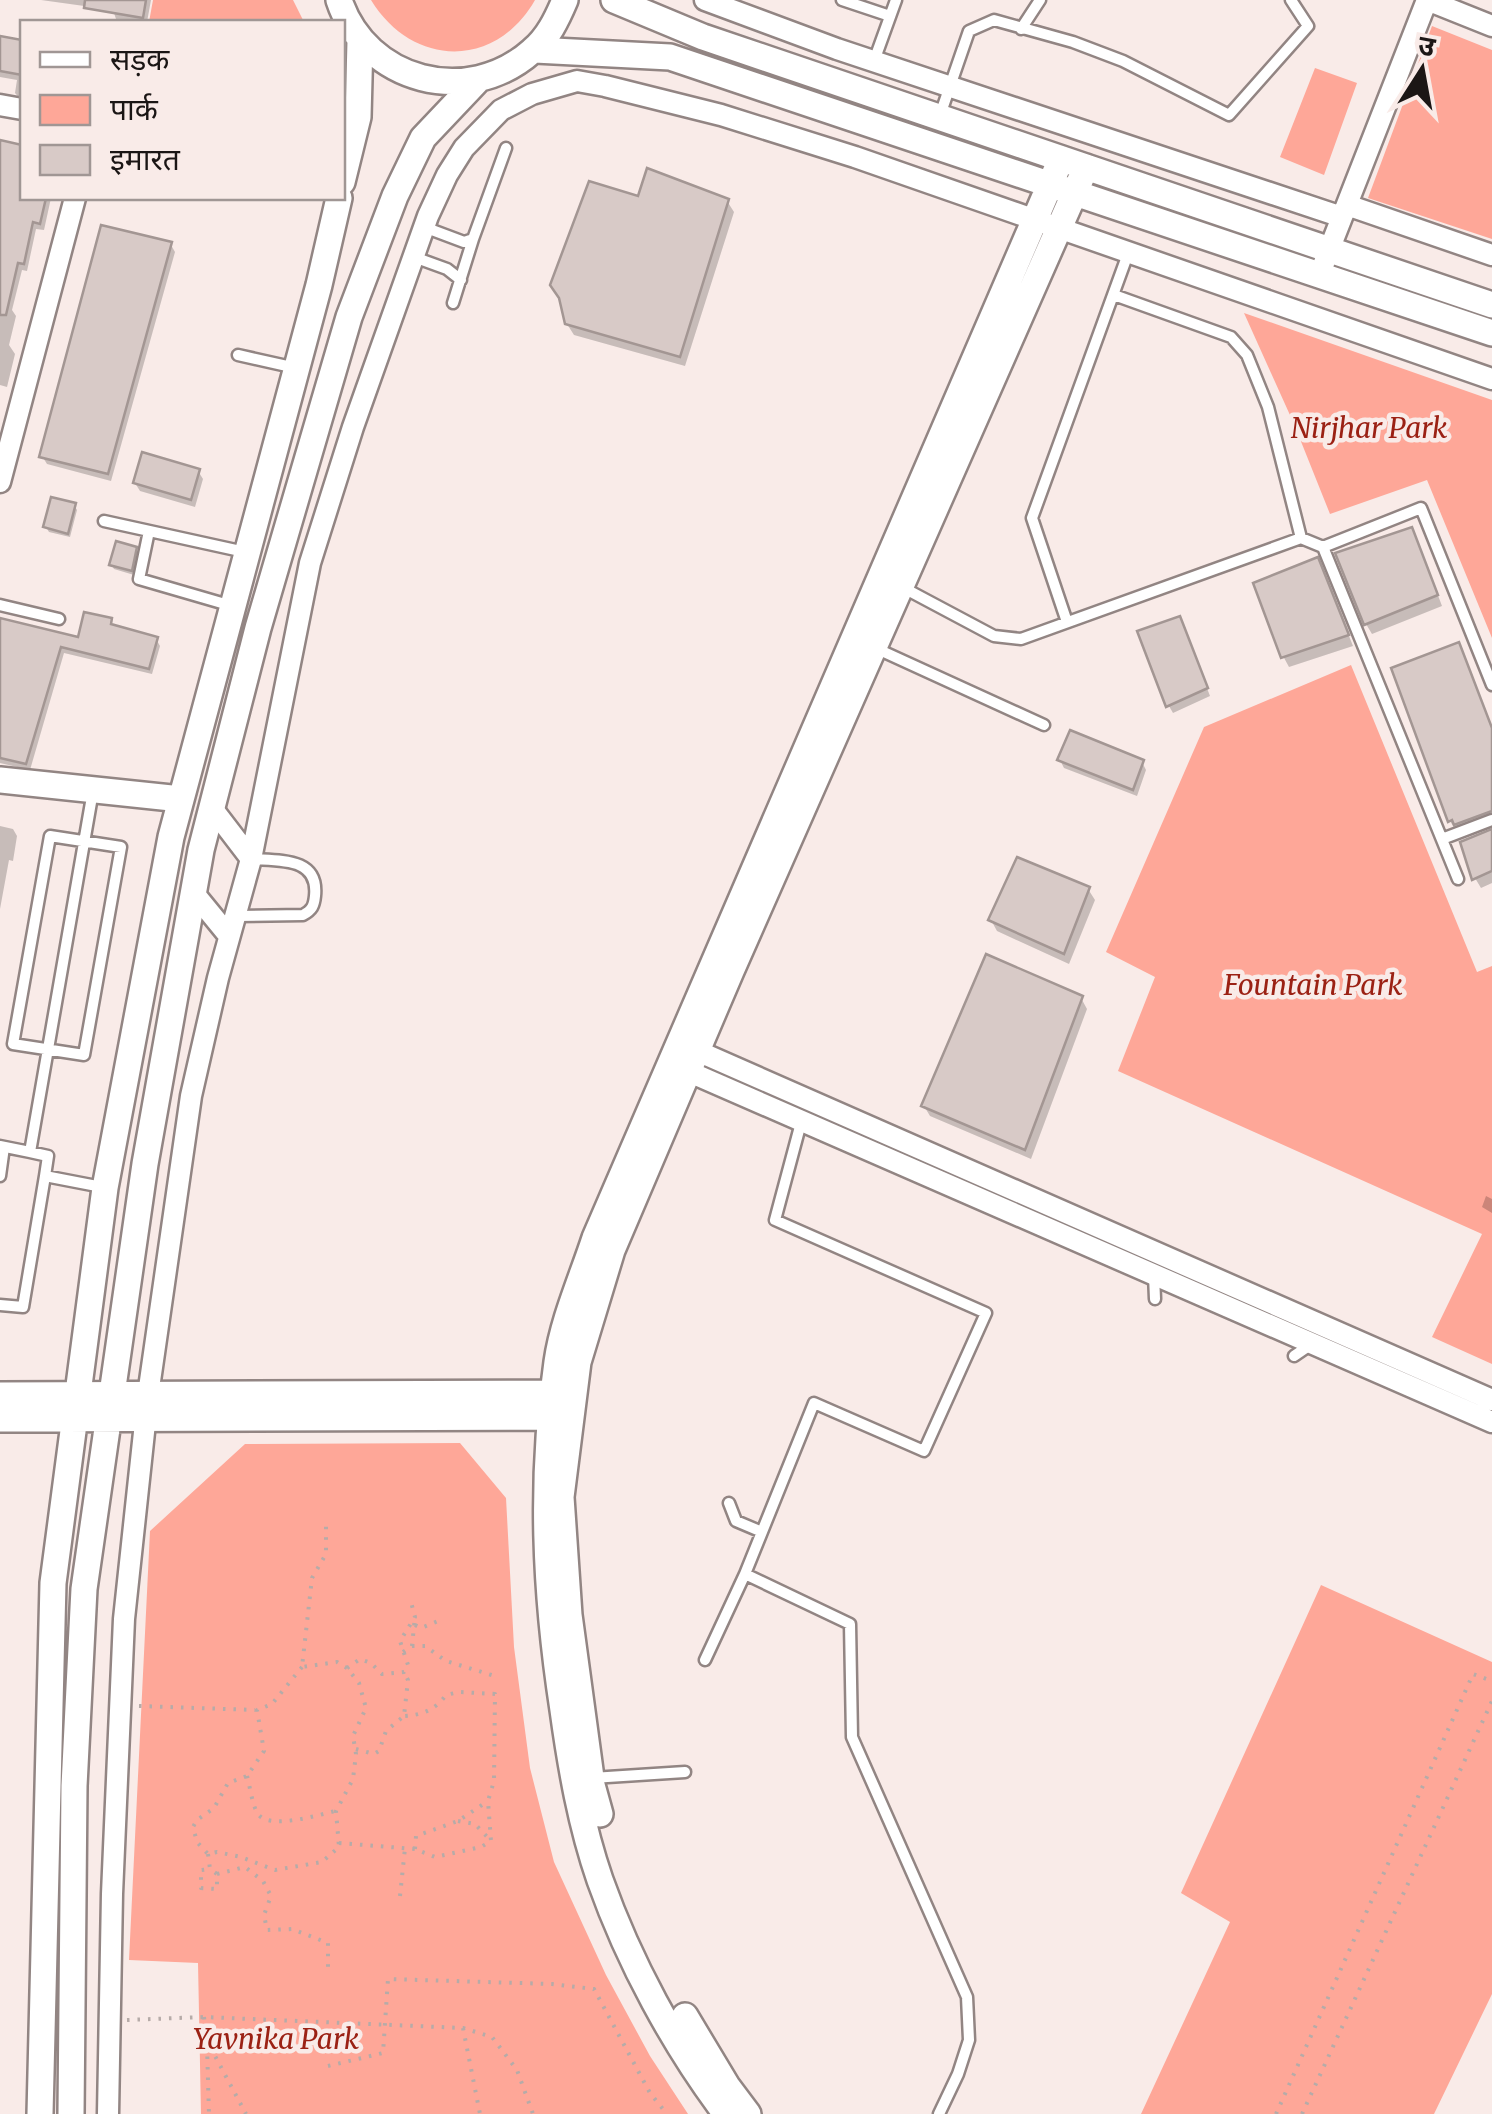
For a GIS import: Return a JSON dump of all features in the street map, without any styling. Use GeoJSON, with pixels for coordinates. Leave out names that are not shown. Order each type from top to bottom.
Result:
{"type":"FeatureCollection","features":[{"type":"Feature","properties":{"kind":"street"},"geometry":{"type":"LineString","coordinates":[[339,0],[360,40],[384,62],[413,77],[445,83],[477,80],[508,69],[534,50],[553,27],[565,0]]}},
{"type":"Feature","properties":{"kind":"street"},"geometry":{"type":"LineString","coordinates":[[614,0],[703,38],[1492,306]]}},
{"type":"Feature","properties":{"kind":"street"},"geometry":{"type":"LineString","coordinates":[[704,0],[874,61],[1492,254]]}},
{"type":"Feature","properties":{"kind":"street"},"geometry":{"type":"LineString","coordinates":[[1319,275],[1427,0],[1492,26]]}},
{"type":"Feature","properties":{"kind":"street"},"geometry":{"type":"LineString","coordinates":[[345,170],[358,117],[360,40]]}},
{"type":"Feature","properties":{"kind":"street"},"geometry":{"type":"LineString","coordinates":[[534,50],[670,57],[1492,333]]}},
{"type":"Feature","properties":{"kind":"street"},"geometry":{"type":"LineString","coordinates":[[71,2114],[74,1786],[84,1589],[144,1164],[194,892],[258,628],[349,317],[394,196],[424,138],[477,80]]}},
{"type":"Feature","properties":{"kind":"street"},"geometry":{"type":"LineString","coordinates":[[108,2114],[124,1619],[147,1407],[191,1096],[251,859],[310,563],[358,412],[424,227],[447,174],[482,127],[501,110],[558,84],[577,81],[721,115],[1048,222],[1492,379]]}},
{"type":"Feature","properties":{"kind":"street"},"geometry":{"type":"LineString","coordinates":[[808,142],[820,107]]}},
{"type":"Feature","properties":{"kind":"street"},"geometry":{"type":"LineString","coordinates":[[748,2114],[655,1966],[616,1874],[591,1778],[569,1616],[558,1358],[595,1238],[684,1057],[1074,163]]}},
{"type":"Feature","properties":{"kind":"street"},"geometry":{"type":"LineString","coordinates":[[0,482],[74,200]]}},
{"type":"Feature","properties":{"kind":"street"},"geometry":{"type":"LineString","coordinates":[[40,2114],[54,1583],[104,1188],[171,837],[338,200]]}},
{"type":"Feature","properties":{"kind":"street"},"geometry":{"type":"LineString","coordinates":[[0,780],[181,800]]}},
{"type":"Feature","properties":{"kind":"street"},"geometry":{"type":"LineString","coordinates":[[212,808],[251,859]]}},
{"type":"Feature","properties":{"kind":"street"},"geometry":{"type":"LineString","coordinates":[[194,892],[232,926]]}},
{"type":"Feature","properties":{"kind":"street"},"geometry":{"type":"LineString","coordinates":[[684,1057],[811,1101],[1491,1413]]}},
{"type":"Feature","properties":{"kind":"street"},"geometry":{"type":"LineString","coordinates":[[684,1057],[801,1120],[1154,1274],[1189,1300],[1240,1322],[1440,1388]]}},
{"type":"Feature","properties":{"kind":"street"},"geometry":{"type":"LineString","coordinates":[[0,1396],[74,1407],[563,1405]]}},
{"type":"Feature","properties":{"kind":"street"},"geometry":{"type":"LineString","coordinates":[[563,1405],[545,1491],[549,1616],[574,1786],[600,1880],[638,1970],[726,2114]]}},
{"type":"Feature","properties":{"kind":"street"},"geometry":{"type":"LineString","coordinates":[[0,1419],[74,1407]]}},
{"type":"Feature","properties":{"kind":"lane"},"geometry":{"type":"LineString","coordinates":[[842,0],[890,16]]}},
{"type":"Feature","properties":{"kind":"lane"},"geometry":{"type":"LineString","coordinates":[[874,61],[896,0]]}},
{"type":"Feature","properties":{"kind":"lane"},"geometry":{"type":"LineString","coordinates":[[1021,29],[1040,0]]}},
{"type":"Feature","properties":{"kind":"lane"},"geometry":{"type":"LineString","coordinates":[[939,118],[970,32],[994,20],[1124,61],[1229,115],[1308,26],[1291,0]]}},
{"type":"Feature","properties":{"kind":"lane"},"geometry":{"type":"LineString","coordinates":[[453,303],[506,148]]}},
{"type":"Feature","properties":{"kind":"lane"},"geometry":{"type":"LineString","coordinates":[[424,227],[457,240],[473,239]]}},
{"type":"Feature","properties":{"kind":"lane"},"geometry":{"type":"LineString","coordinates":[[1068,622],[1032,518],[1129,251]]}},
{"type":"Feature","properties":{"kind":"lane"},"geometry":{"type":"LineString","coordinates":[[413,257],[447,269],[461,280]]}},
{"type":"Feature","properties":{"kind":"lane"},"geometry":{"type":"LineString","coordinates":[[1114,295],[1231,337],[1247,355],[1268,406],[1302,538]]}},
{"type":"Feature","properties":{"kind":"lane"},"geometry":{"type":"LineString","coordinates":[[238,354],[296,368]]}},
{"type":"Feature","properties":{"kind":"lane"},"geometry":{"type":"LineString","coordinates":[[1323,547],[1421,508],[1492,685]]}},
{"type":"Feature","properties":{"kind":"lane"},"geometry":{"type":"LineString","coordinates":[[104,521],[246,553]]}},
{"type":"Feature","properties":{"kind":"lane"},"geometry":{"type":"LineString","coordinates":[[148,531],[138,579],[232,606]]}},
{"type":"Feature","properties":{"kind":"lane"},"geometry":{"type":"LineString","coordinates":[[891,582],[994,636],[1021,639],[1302,538],[1323,547],[1458,878]]}},
{"type":"Feature","properties":{"kind":"lane"},"geometry":{"type":"LineString","coordinates":[[0,605],[59,619]]}},
{"type":"Feature","properties":{"kind":"lane"},"geometry":{"type":"LineString","coordinates":[[864,643],[1044,725]]}},
{"type":"Feature","properties":{"kind":"lane"},"geometry":{"type":"LineString","coordinates":[[30,1152],[93,790]]}},
{"type":"Feature","properties":{"kind":"lane"},"geometry":{"type":"LineString","coordinates":[[1442,839],[1492,820]]}},
{"type":"Feature","properties":{"kind":"lane"},"geometry":{"type":"LineString","coordinates":[[50,836],[84,842],[121,848],[84,1055],[13,1044],[50,836]]}},
{"type":"Feature","properties":{"kind":"lane"},"geometry":{"type":"LineString","coordinates":[[232,926],[303,915],[315,901],[316,877],[309,869],[296,863],[251,859]]}},
{"type":"Feature","properties":{"kind":"lane"},"geometry":{"type":"LineString","coordinates":[[705,1660],[745,1574],[814,1403],[924,1451],[986,1313],[775,1220],[801,1120],[811,1101]]}},
{"type":"Feature","properties":{"kind":"lane"},"geometry":{"type":"LineString","coordinates":[[0,1176],[2,1147],[48,1156],[23,1307],[0,1304]]}},
{"type":"Feature","properties":{"kind":"lane"},"geometry":{"type":"LineString","coordinates":[[45,1176],[104,1188]]}},
{"type":"Feature","properties":{"kind":"lane"},"geometry":{"type":"LineString","coordinates":[[1154,1274],[1155,1299]]}},
{"type":"Feature","properties":{"kind":"lane"},"geometry":{"type":"LineString","coordinates":[[1294,1356],[1313,1344]]}},
{"type":"Feature","properties":{"kind":"lane"},"geometry":{"type":"LineString","coordinates":[[729,1503],[736,1521],[762,1532]]}},
{"type":"Feature","properties":{"kind":"lane"},"geometry":{"type":"LineString","coordinates":[[745,1574],[850,1624],[852,1738],[967,1997],[969,2040],[939,2114]]}},
{"type":"Feature","properties":{"kind":"lane"},"geometry":{"type":"LineString","coordinates":[[591,1778],[684,1772]]}},
{"type":"Feature","properties":{"kind":"path"},"geometry":{"type":"LineString","coordinates":[[120,1706],[256,1710],[272,1704],[302,1667],[312,1578],[326,1554],[326,1524]]}},
{"type":"Feature","properties":{"kind":"path"},"geometry":{"type":"LineString","coordinates":[[411,1602],[415,1617],[412,1646]]}},
{"type":"Feature","properties":{"kind":"path"},"geometry":{"type":"LineString","coordinates":[[404,1672],[408,1665],[400,1641],[415,1617]]}},
{"type":"Feature","properties":{"kind":"path"},"geometry":{"type":"LineString","coordinates":[[415,1625],[421,1628],[442,1620]]}},
{"type":"Feature","properties":{"kind":"path"},"geometry":{"type":"LineString","coordinates":[[404,1652],[412,1646],[424,1646],[446,1660],[498,1677]]}},
{"type":"Feature","properties":{"kind":"path"},"geometry":{"type":"LineString","coordinates":[[347,1668],[360,1660],[371,1663],[382,1674],[404,1672]]}},
{"type":"Feature","properties":{"kind":"path"},"geometry":{"type":"LineString","coordinates":[[208,1854],[241,1857],[275,1870],[322,1862],[339,1847],[336,1810],[353,1779],[353,1736],[366,1708],[359,1683],[347,1668],[337,1662],[302,1667]]}},
{"type":"Feature","properties":{"kind":"path"},"geometry":{"type":"LineString","coordinates":[[404,1672],[408,1680],[404,1716]]}},
{"type":"Feature","properties":{"kind":"path"},"geometry":{"type":"LineString","coordinates":[[1276,2114],[1473,1674],[1492,1681]]}},
{"type":"Feature","properties":{"kind":"path"},"geometry":{"type":"LineString","coordinates":[[355,1749],[374,1754],[386,1732],[404,1716],[426,1712],[446,1695],[495,1694],[494,1781],[488,1801],[490,1841]]}},
{"type":"Feature","properties":{"kind":"path"},"geometry":{"type":"LineString","coordinates":[[1302,2114],[1492,1700]]}},
{"type":"Feature","properties":{"kind":"path"},"geometry":{"type":"LineString","coordinates":[[210,1870],[208,1854],[197,1842],[193,1828],[196,1820],[214,1808],[228,1783],[247,1776],[264,1752],[256,1710]]}},
{"type":"Feature","properties":{"kind":"path"},"geometry":{"type":"LineString","coordinates":[[247,1776],[258,1814],[268,1821],[306,1819],[336,1810]]}},
{"type":"Feature","properties":{"kind":"path"},"geometry":{"type":"LineString","coordinates":[[415,1849],[416,1836],[458,1821],[488,1801]]}},
{"type":"Feature","properties":{"kind":"path"},"geometry":{"type":"LineString","coordinates":[[458,1821],[476,1824],[490,1841]]}},
{"type":"Feature","properties":{"kind":"path"},"geometry":{"type":"LineString","coordinates":[[339,1843],[415,1849],[435,1857],[481,1848],[490,1841]]}},
{"type":"Feature","properties":{"kind":"path"},"geometry":{"type":"LineString","coordinates":[[400,1896],[405,1848]]}},
{"type":"Feature","properties":{"kind":"path"},"geometry":{"type":"LineString","coordinates":[[217,1874],[217,1889],[201,1888],[201,1870],[217,1874],[245,1867],[263,1881],[271,1896],[264,1916],[267,1930],[292,1929],[328,1943],[328,1967]]}},
{"type":"Feature","properties":{"kind":"path"},"geometry":{"type":"LineString","coordinates":[[328,2066],[383,2053],[388,1978],[534,1983],[594,1990],[650,2093],[667,2114]]}},
{"type":"Feature","properties":{"kind":"path"},"geometry":{"type":"LineString","coordinates":[[110,2021],[204,2017],[463,2028],[492,2036],[517,2070],[534,2114]]}},
{"type":"Feature","properties":{"kind":"path"},"geometry":{"type":"LineString","coordinates":[[204,2017],[209,2114]]}},
{"type":"Feature","properties":{"kind":"path"},"geometry":{"type":"LineString","coordinates":[[463,2028],[480,2114]]}},
{"type":"Feature","properties":{"kind":"path"},"geometry":{"type":"LineString","coordinates":[[207,2041],[246,2114]]}},
{"type":"Feature","properties":{"kind":"green space"},"geometry":{"type":"Polygon","coordinates":[[[153,0],[293,0],[303,20],[149,20],[153,0]]]}},
{"type":"Feature","properties":{"kind":"green space"},"geometry":{"type":"Polygon","coordinates":[[[371,0],[535,0],[518,23],[498,39],[476,48],[453,51],[430,48],[408,38],[388,22],[371,0]]]}},
{"type":"Feature","properties":{"kind":"green space"},"geometry":{"type":"Polygon","coordinates":[[[1432,26],[1492,50],[1492,239],[1368,198],[1432,26]]]}},
{"type":"Feature","properties":{"kind":"green space"},"geometry":{"type":"Polygon","coordinates":[[[1315,68],[1357,83],[1324,175],[1280,157],[1315,68]]]}},
{"type":"Feature","properties":{"kind":"green space","name":"Nirjhar Park"},"geometry":{"type":"Polygon","coordinates":[[[1244,313],[1492,400],[1492,638],[1427,480],[1330,514],[1244,313]]]}},
{"type":"Feature","properties":{"kind":"green space","name":"Fountain Park"},"geometry":{"type":"Polygon","coordinates":[[[1351,665],[1477,972],[1492,966],[1492,1364],[1432,1337],[1482,1234],[1118,1071],[1155,977],[1106,952],[1204,727],[1351,665]]]}},
{"type":"Feature","properties":{"kind":"green space","name":"Yavnika Park"},"geometry":{"type":"Polygon","coordinates":[[[460,1443],[506,1498],[514,1647],[530,1768],[554,1862],[606,1975],[650,2056],[688,2114],[201,2114],[198,1963],[129,1960],[150,1531],[245,1444],[460,1443]]]}},
{"type":"Feature","properties":{"kind":"green space"},"geometry":{"type":"Polygon","coordinates":[[[1321,1585],[1492,1662],[1492,1994],[1434,2114],[1141,2114],[1230,1922],[1181,1893],[1321,1585]]]}},
{"type":"Feature","properties":{"kind":"building"},"geometry":{"type":"Polygon","coordinates":[[[85,0],[146,0],[143,18],[84,8],[85,0]]]}},
{"type":"Feature","properties":{"kind":"building"},"geometry":{"type":"Polygon","coordinates":[[[0,36],[20,40],[20,75],[0,71],[0,36]]]}},
{"type":"Feature","properties":{"kind":"building"},"geometry":{"type":"Polygon","coordinates":[[[0,140],[20,145],[20,200],[46,200],[40,224],[33,222],[24,264],[18,263],[6,315],[0,315],[0,140]]]}},
{"type":"Feature","properties":{"kind":"building"},"geometry":{"type":"Polygon","coordinates":[[[647,168],[729,199],[680,357],[565,324],[559,298],[550,285],[589,181],[638,196],[647,168]]]}},
{"type":"Feature","properties":{"kind":"building"},"geometry":{"type":"Polygon","coordinates":[[[101,225],[172,242],[108,474],[39,457],[101,225]]]}},
{"type":"Feature","properties":{"kind":"building"},"geometry":{"type":"Polygon","coordinates":[[[142,452],[200,469],[191,500],[133,483],[142,452]]]}},
{"type":"Feature","properties":{"kind":"building"},"geometry":{"type":"Polygon","coordinates":[[[51,497],[76,503],[68,534],[43,527],[51,497]]]}},
{"type":"Feature","properties":{"kind":"building"},"geometry":{"type":"Polygon","coordinates":[[[1412,527],[1438,595],[1364,625],[1335,553],[1412,527]]]}},
{"type":"Feature","properties":{"kind":"building"},"geometry":{"type":"Polygon","coordinates":[[[116,541],[137,547],[132,571],[109,565],[116,541]]]}},
{"type":"Feature","properties":{"kind":"building"},"geometry":{"type":"Polygon","coordinates":[[[1318,557],[1349,635],[1281,658],[1253,583],[1318,557]]]}},
{"type":"Feature","properties":{"kind":"building"},"geometry":{"type":"Polygon","coordinates":[[[84,612],[112,618],[111,624],[158,637],[149,669],[61,647],[26,764],[0,758],[0,618],[78,637],[84,612]]]}},
{"type":"Feature","properties":{"kind":"building"},"geometry":{"type":"Polygon","coordinates":[[[1180,616],[1208,688],[1166,707],[1137,631],[1180,616]]]}},
{"type":"Feature","properties":{"kind":"building"},"geometry":{"type":"Polygon","coordinates":[[[1459,642],[1492,728],[1492,811],[1454,825],[1452,820],[1448,822],[1391,668],[1459,642]]]}},
{"type":"Feature","properties":{"kind":"building"},"geometry":{"type":"Polygon","coordinates":[[[1070,730],[1144,760],[1133,790],[1057,760],[1070,730]]]}},
{"type":"Feature","properties":{"kind":"building"},"geometry":{"type":"Polygon","coordinates":[[[1492,829],[1492,871],[1472,880],[1460,842],[1492,829]]]}},
{"type":"Feature","properties":{"kind":"building"},"geometry":{"type":"Polygon","coordinates":[[[1017,857],[1090,887],[1064,954],[988,920],[1017,857]]]}},
{"type":"Feature","properties":{"kind":"building"},"geometry":{"type":"Polygon","coordinates":[[[986,954],[1083,996],[1025,1150],[921,1106],[986,954]]]}}]}
